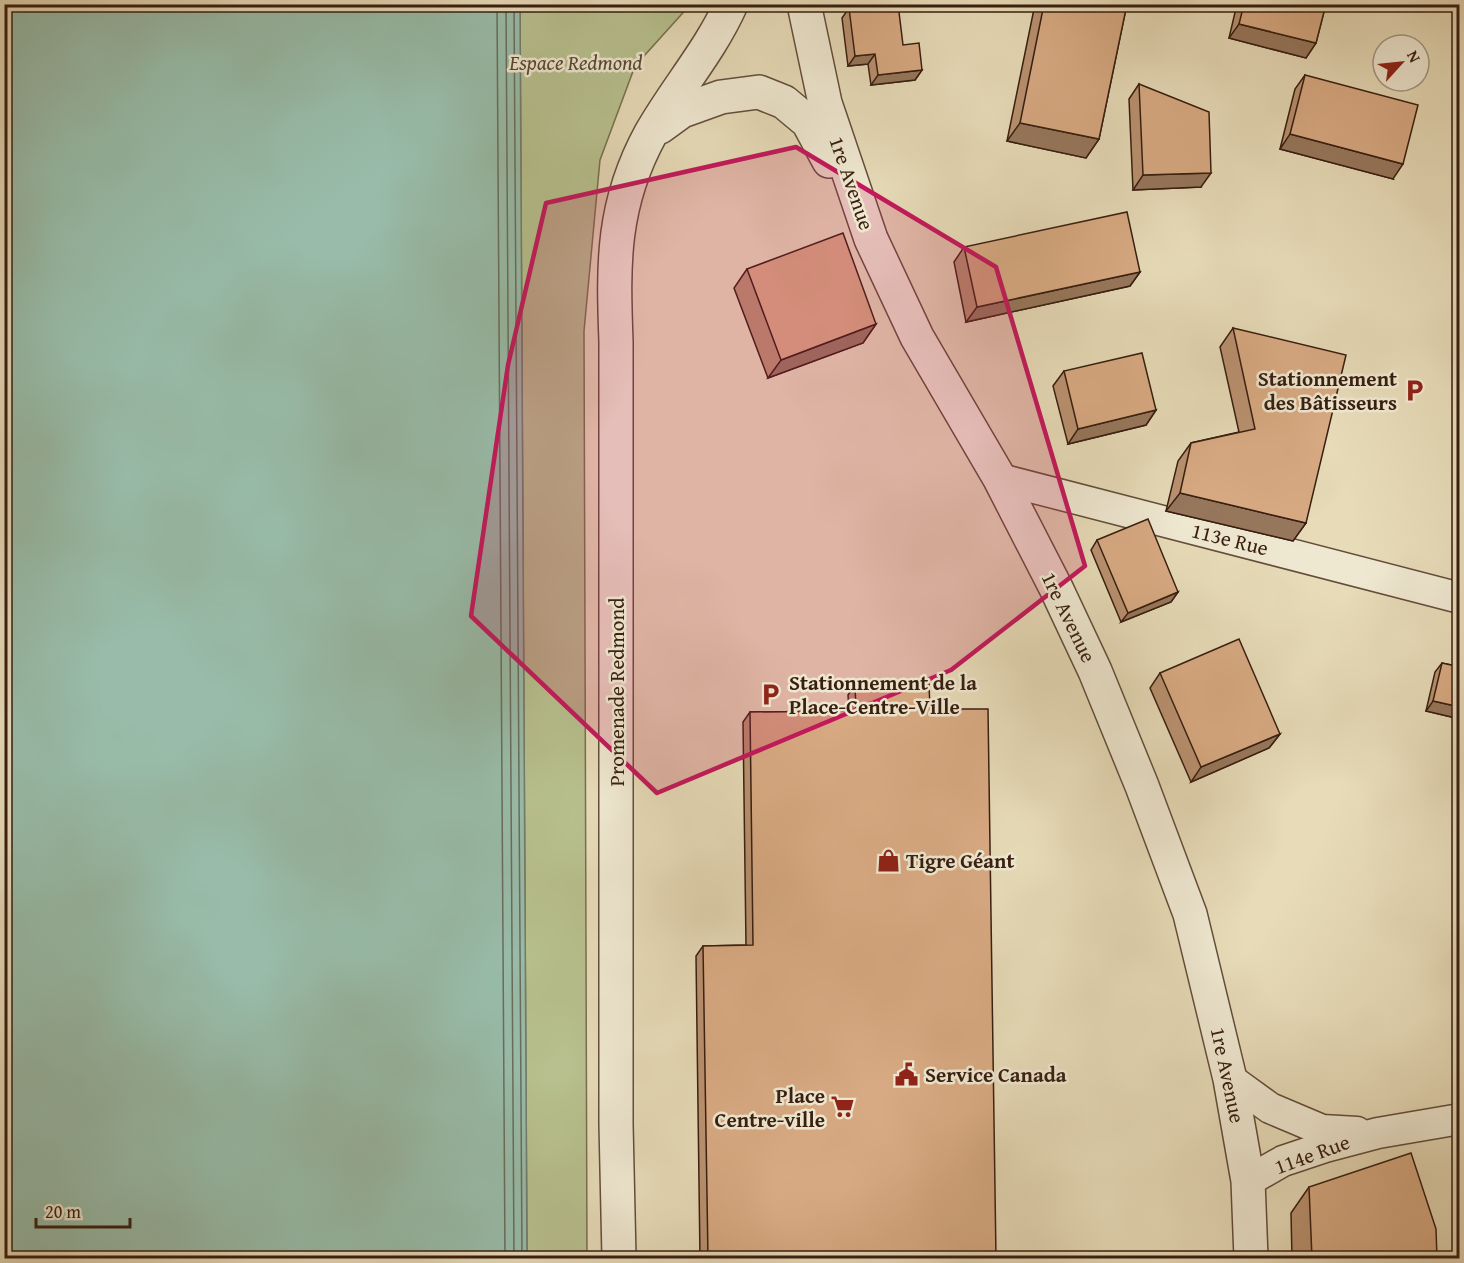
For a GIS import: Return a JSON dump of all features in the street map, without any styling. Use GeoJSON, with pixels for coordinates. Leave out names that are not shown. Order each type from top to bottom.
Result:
{"type":"FeatureCollection","features":[{"type":"Feature","properties":{"kind":"street","name":"Promenade Redmond"},"geometry":{"type":"LineString","coordinates":[[619,1258],[616,1124],[616,342],[614,283],[618,226],[629,179],[652,132],[716,34],[731,4]]}},
{"type":"Feature","properties":{"kind":"street","name":"1re Avenue"},"geometry":{"type":"LineString","coordinates":[[804,4],[825,103],[871,239],[917,337],[1000,479],[1056,588],[1095,671],[1142,786],[1190,914],[1230,1079],[1248,1180],[1251,1258]]}},
{"type":"Feature","properties":{"kind":"street","name":"Promenade Redmond"},"geometry":{"type":"LineString","coordinates":[[652,132],[682,111],[721,97],[759,92],[783,102],[808,122],[871,239]]}},
{"type":"Feature","properties":{"kind":"street","name":"113e Rue"},"geometry":{"type":"LineString","coordinates":[[1000,479],[1460,598]]}},
{"type":"Feature","properties":{"kind":"street","name":"114e Rue"},"geometry":{"type":"LineString","coordinates":[[1230,1079],[1270,1108],[1322,1130],[1378,1133]]}},
{"type":"Feature","properties":{"kind":"street","name":"114e Rue"},"geometry":{"type":"LineString","coordinates":[[1248,1180],[1283,1161],[1378,1133],[1460,1119]]}},
{"type":"Feature","properties":{"kind":"highlighted area"},"geometry":{"type":"Polygon","coordinates":[[[796,147],[996,267],[1085,566],[951,670],[657,793],[471,616],[508,365],[546,203],[796,147]]]}},
{"type":"Feature","properties":{"kind":"green space","name":"Espace Redmond"},"geometry":{"type":"Polygon","coordinates":[[[520,5],[690,5],[635,66],[600,160],[584,331],[587,1258],[527,1258],[520,5]]]}},
{"type":"Feature","properties":{"kind":"water"},"geometry":{"type":"Polygon","coordinates":[[[5,4],[520,5],[527,1258],[5,1258],[5,4]]]}},
{"type":"Feature","properties":{"kind":"building"},"geometry":{"type":"Polygon","coordinates":[[[898,4],[903,45],[919,43],[922,70],[878,75],[875,54],[855,56],[849,8],[898,4]]]}},
{"type":"Feature","properties":{"kind":"building"},"geometry":{"type":"Polygon","coordinates":[[[1044,4],[1127,4],[1099,139],[1020,123],[1044,4]]]}},
{"type":"Feature","properties":{"kind":"building"},"geometry":{"type":"Polygon","coordinates":[[[1244,4],[1326,4],[1316,43],[1239,24],[1244,4]]]}},
{"type":"Feature","properties":{"kind":"building"},"geometry":{"type":"Polygon","coordinates":[[[1305,75],[1418,105],[1403,164],[1290,134],[1305,75]]]}},
{"type":"Feature","properties":{"kind":"building"},"geometry":{"type":"Polygon","coordinates":[[[1139,84],[1209,112],[1211,173],[1143,175],[1139,84]]]}},
{"type":"Feature","properties":{"kind":"building"},"geometry":{"type":"Polygon","coordinates":[[[1127,212],[1140,272],[977,307],[964,247],[1127,212]]]}},
{"type":"Feature","properties":{"kind":"building"},"geometry":{"type":"Polygon","coordinates":[[[843,233],[876,324],[781,360],[747,269],[843,233]]]}},
{"type":"Feature","properties":{"kind":"building"},"geometry":{"type":"Polygon","coordinates":[[[1233,328],[1346,355],[1306,523],[1180,493],[1191,443],[1255,429],[1233,328]]]}},
{"type":"Feature","properties":{"kind":"building"},"geometry":{"type":"Polygon","coordinates":[[[1142,353],[1156,410],[1078,429],[1064,371],[1142,353]]]}},
{"type":"Feature","properties":{"kind":"building"},"geometry":{"type":"Polygon","coordinates":[[[1148,519],[1178,592],[1128,613],[1097,540],[1148,519]]]}},
{"type":"Feature","properties":{"kind":"building"},"geometry":{"type":"Polygon","coordinates":[[[1239,639],[1280,734],[1201,767],[1160,673],[1239,639]]]}},
{"type":"Feature","properties":{"kind":"building"},"geometry":{"type":"Polygon","coordinates":[[[1442,663],[1460,667],[1460,707],[1433,701],[1442,663]]]}},
{"type":"Feature","properties":{"kind":"building","name":"Place Centre-ville"},"geometry":{"type":"Polygon","coordinates":[[[929,684],[930,709],[988,709],[996,1258],[708,1258],[703,946],[753,945],[750,712],[856,711],[855,685],[929,684]]]}},
{"type":"Feature","properties":{"kind":"building"},"geometry":{"type":"Polygon","coordinates":[[[1411,1153],[1436,1229],[1437,1258],[1312,1258],[1309,1187],[1411,1153]]]}},
{"type":"Feature","properties":{"kind":"place","name":"Stationnement des Bâtisseurs"},"geometry":{"type":"Point","coordinates":[1415,390]}},
{"type":"Feature","properties":{"kind":"place","name":"Stationnement de la Place-Centre-Ville"},"geometry":{"type":"Point","coordinates":[771,694]}},
{"type":"Feature","properties":{"kind":"place","name":"Tigre Géant"},"geometry":{"type":"Point","coordinates":[888,860]}},
{"type":"Feature","properties":{"kind":"place","name":"Service Canada"},"geometry":{"type":"Point","coordinates":[907,1074]}},
{"type":"Feature","properties":{"kind":"place","name":"Place Centre-ville"},"geometry":{"type":"Point","coordinates":[843,1107]}}]}
